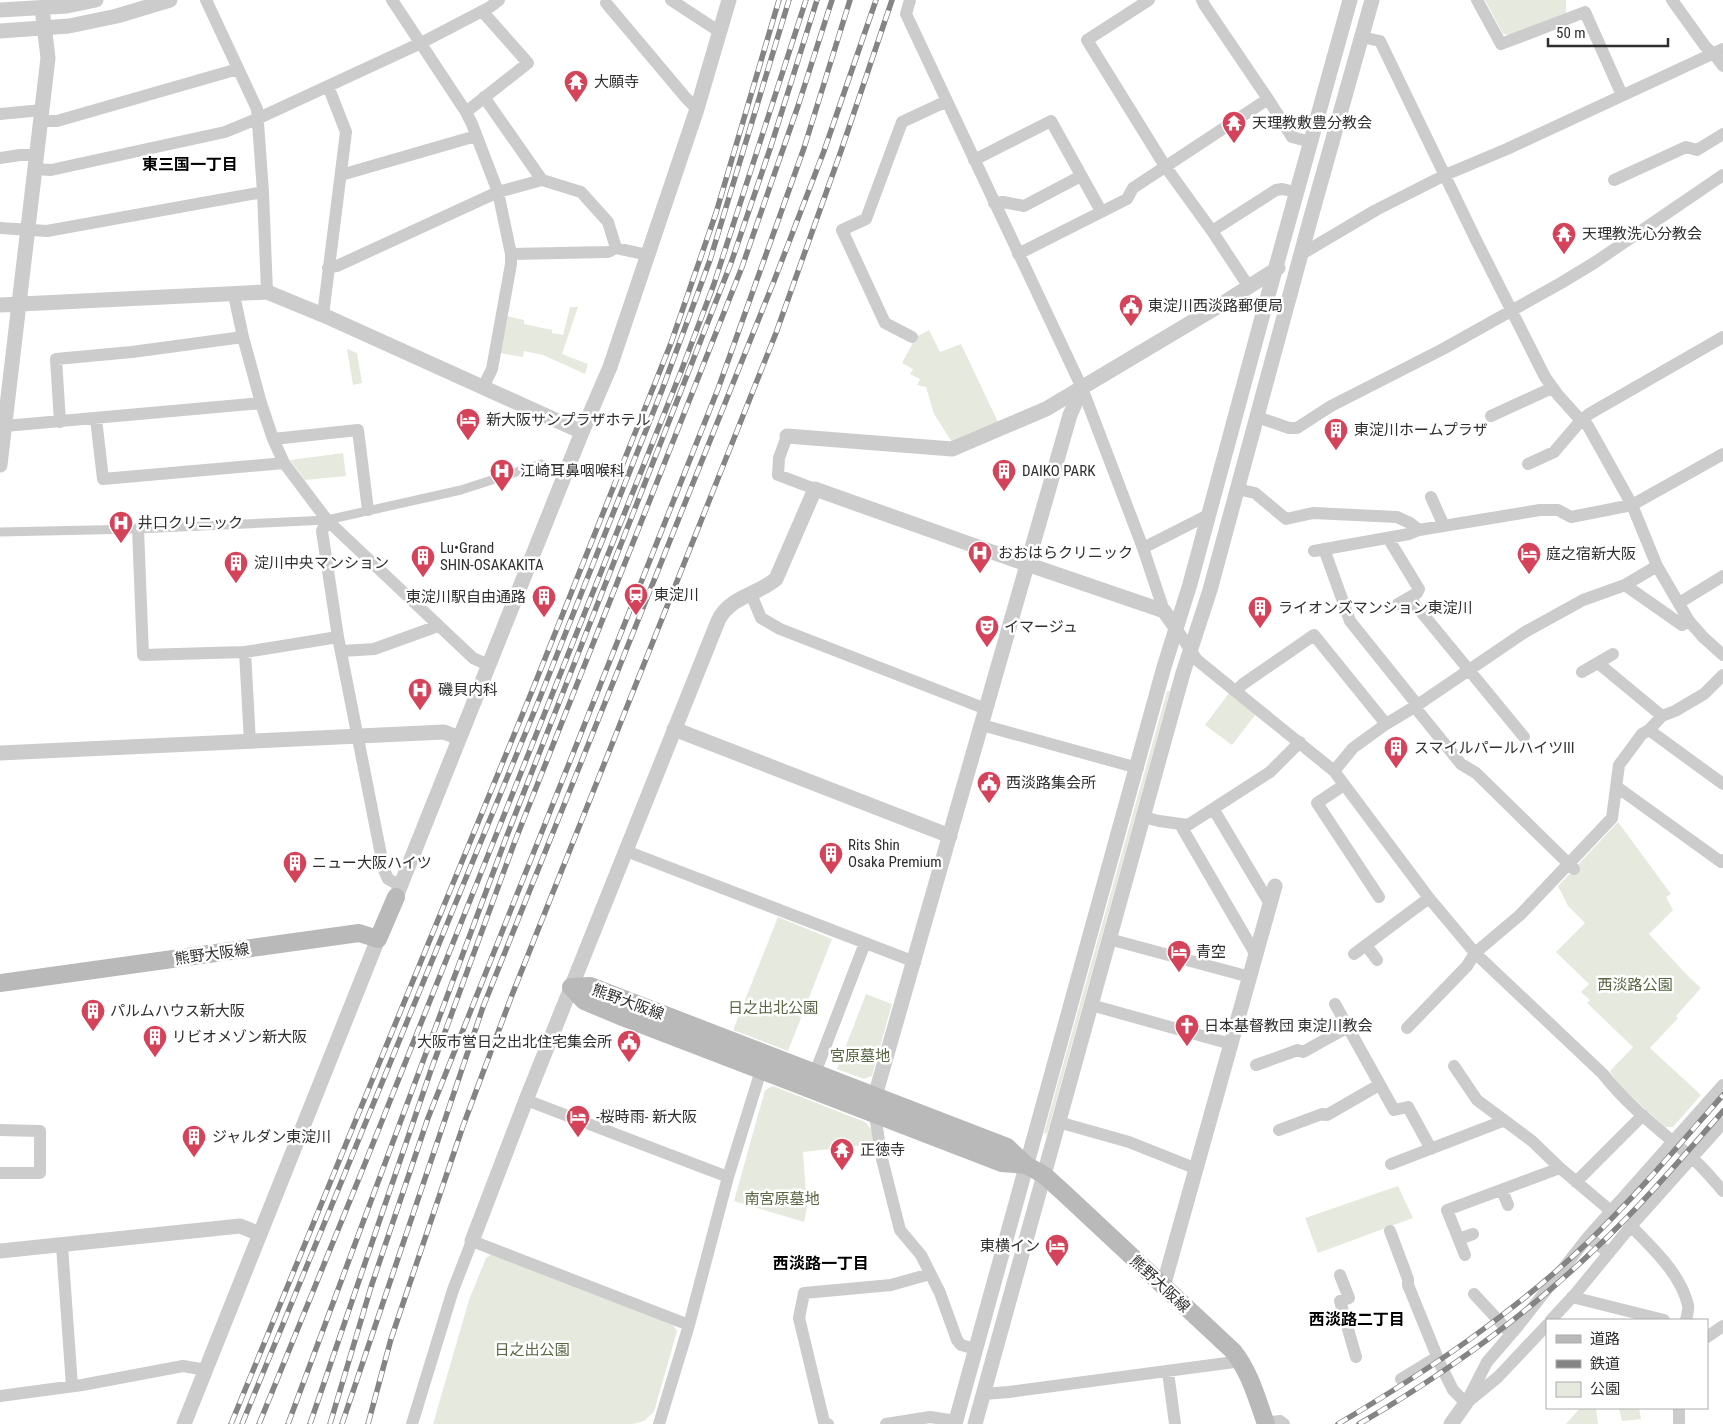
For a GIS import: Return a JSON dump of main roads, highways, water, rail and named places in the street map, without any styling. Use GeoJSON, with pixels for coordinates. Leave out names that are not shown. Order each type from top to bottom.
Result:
{"type":"FeatureCollection","features":[{"type":"Feature","properties":{"kind":"main road","name":"熊野大阪線"},"geometry":{"type":"LineString","coordinates":[[0,983],[360,933],[378,939],[398,891]]}},
{"type":"Feature","properties":{"kind":"main road","name":"熊野大阪線"},"geometry":{"type":"LineString","coordinates":[[571,988],[590,986],[764,1062],[878,1116],[1002,1163],[1026,1165]]}},
{"type":"Feature","properties":{"kind":"main road","name":"熊野大阪線"},"geometry":{"type":"LineString","coordinates":[[764,1062],[815,1073],[1007,1147],[1026,1165],[1044,1175],[1233,1351],[1242,1361],[1266,1424]]}},
{"type":"Feature","properties":{"kind":"railway"},"geometry":{"type":"LineString","coordinates":[[231,1424],[532,691],[671,343],[716,213],[779,0]]}},
{"type":"Feature","properties":{"kind":"railway"},"geometry":{"type":"LineString","coordinates":[[242,1424],[541,695],[662,390],[710,260],[789,0]]}},
{"type":"Feature","properties":{"kind":"railway"},"geometry":{"type":"LineString","coordinates":[[259,1424],[682,369],[714,284],[806,0]]}},
{"type":"Feature","properties":{"kind":"railway"},"geometry":{"type":"LineString","coordinates":[[288,1424],[506,838],[731,263],[771,146],[817,0]]}},
{"type":"Feature","properties":{"kind":"railway"},"geometry":{"type":"LineString","coordinates":[[310,1424],[431,1070],[515,841],[742,267],[798,106],[832,0]]}},
{"type":"Feature","properties":{"kind":"railway"},"geometry":{"type":"LineString","coordinates":[[330,1424],[371,1287],[428,1118],[718,389],[804,148],[850,0]]}},
{"type":"Feature","properties":{"kind":"railway"},"geometry":{"type":"LineString","coordinates":[[342,1424],[483,1007],[774,281],[824,151],[876,0]]}},
{"type":"Feature","properties":{"kind":"railway"},"geometry":{"type":"LineString","coordinates":[[368,1424],[391,1339],[463,1126],[512,995],[776,333],[841,151],[892,0]]}},
{"type":"Feature","properties":{"kind":"railway"},"geometry":{"type":"LineString","coordinates":[[1338,1424],[1404,1384],[1468,1341],[1559,1269],[1622,1208],[1723,1095]]}},
{"type":"Feature","properties":{"kind":"railway"},"geometry":{"type":"LineString","coordinates":[[1359,1424],[1452,1365],[1511,1322],[1567,1275],[1628,1217],[1723,1111]]}},
{"type":"Feature","properties":{"kind":"place","name":"大願寺"},"geometry":{"type":"Point","coordinates":[576,103]}},
{"type":"Feature","properties":{"kind":"place","name":"天理教敷豊分教会"},"geometry":{"type":"Point","coordinates":[1234,144]}},
{"type":"Feature","properties":{"kind":"place","name":"天理教洗心分教会"},"geometry":{"type":"Point","coordinates":[1564,255]}},
{"type":"Feature","properties":{"kind":"place","name":"東淀川西淡路郵便局"},"geometry":{"type":"Point","coordinates":[1131,327]}},
{"type":"Feature","properties":{"kind":"place","name":"新大阪サンプラザホテル"},"geometry":{"type":"Point","coordinates":[468,441]}},
{"type":"Feature","properties":{"kind":"place","name":"東淀川ホームプラザ"},"geometry":{"type":"Point","coordinates":[1336,451]}},
{"type":"Feature","properties":{"kind":"place","name":"江崎耳鼻咽喉科"},"geometry":{"type":"Point","coordinates":[502,492]}},
{"type":"Feature","properties":{"kind":"place","name":"DAIKO PARK"},"geometry":{"type":"Point","coordinates":[1004,492]}},
{"type":"Feature","properties":{"kind":"place","name":"井口クリニック"},"geometry":{"type":"Point","coordinates":[121,544]}},
{"type":"Feature","properties":{"kind":"place","name":"おおはらクリニック"},"geometry":{"type":"Point","coordinates":[980,574]}},
{"type":"Feature","properties":{"kind":"place","name":"庭之宿新大阪"},"geometry":{"type":"Point","coordinates":[1529,575]}},
{"type":"Feature","properties":{"kind":"place","name":"Lu•Grand SHIN-OSAKAKITA"},"geometry":{"type":"Point","coordinates":[423,578]}},
{"type":"Feature","properties":{"kind":"place","name":"淀川中央マンション"},"geometry":{"type":"Point","coordinates":[236,584]}},
{"type":"Feature","properties":{"kind":"place","name":"東淀川"},"geometry":{"type":"Point","coordinates":[636,616]}},
{"type":"Feature","properties":{"kind":"place","name":"東淀川駅自由通路"},"geometry":{"type":"Point","coordinates":[544,618]}},
{"type":"Feature","properties":{"kind":"place","name":"ライオンズマンション東淀川"},"geometry":{"type":"Point","coordinates":[1260,629]}},
{"type":"Feature","properties":{"kind":"place","name":"イマージュ"},"geometry":{"type":"Point","coordinates":[987,648]}},
{"type":"Feature","properties":{"kind":"place","name":"磯貝内科"},"geometry":{"type":"Point","coordinates":[420,711]}},
{"type":"Feature","properties":{"kind":"place","name":"スマイルパールハイツIII"},"geometry":{"type":"Point","coordinates":[1396,769]}},
{"type":"Feature","properties":{"kind":"place","name":"西淡路集会所"},"geometry":{"type":"Point","coordinates":[989,804]}},
{"type":"Feature","properties":{"kind":"place","name":"Rits Shin Osaka Premium"},"geometry":{"type":"Point","coordinates":[831,875]}},
{"type":"Feature","properties":{"kind":"place","name":"ニュー大阪ハイツ"},"geometry":{"type":"Point","coordinates":[295,884]}},
{"type":"Feature","properties":{"kind":"place","name":"青空"},"geometry":{"type":"Point","coordinates":[1179,973]}},
{"type":"Feature","properties":{"kind":"place","name":"パルムハウス新大阪"},"geometry":{"type":"Point","coordinates":[93,1032]}},
{"type":"Feature","properties":{"kind":"place","name":"日本基督教団 東淀川教会"},"geometry":{"type":"Point","coordinates":[1187,1047]}},
{"type":"Feature","properties":{"kind":"place","name":"リビオメゾン新大阪"},"geometry":{"type":"Point","coordinates":[155,1058]}},
{"type":"Feature","properties":{"kind":"place","name":"大阪市営日之出北住宅集会所"},"geometry":{"type":"Point","coordinates":[629,1063]}},
{"type":"Feature","properties":{"kind":"place","name":"-桜時雨- 新大阪"},"geometry":{"type":"Point","coordinates":[578,1138]}},
{"type":"Feature","properties":{"kind":"place","name":"ジャルダン東淀川"},"geometry":{"type":"Point","coordinates":[194,1158]}},
{"type":"Feature","properties":{"kind":"place","name":"正徳寺"},"geometry":{"type":"Point","coordinates":[842,1171]}},
{"type":"Feature","properties":{"kind":"place","name":"東横イン"},"geometry":{"type":"Point","coordinates":[1057,1267]}},
{"type":"Feature","properties":{"kind":"district","name":"東三国一丁目"},"geometry":{"type":"Point","coordinates":[190,164]}},
{"type":"Feature","properties":{"kind":"district","name":"西淡路一丁目"},"geometry":{"type":"Point","coordinates":[821,1263]}},
{"type":"Feature","properties":{"kind":"district","name":"西淡路二丁目"},"geometry":{"type":"Point","coordinates":[1357,1319]}},
{"type":"Feature","properties":{"kind":"park label","name":"西淡路公園"},"geometry":{"type":"Point","coordinates":[1635,985]}},
{"type":"Feature","properties":{"kind":"park label","name":"日之出北公園"},"geometry":{"type":"Point","coordinates":[773,1008]}},
{"type":"Feature","properties":{"kind":"park label","name":"宮原墓地"},"geometry":{"type":"Point","coordinates":[860,1056]}},
{"type":"Feature","properties":{"kind":"park label","name":"南宮原墓地"},"geometry":{"type":"Point","coordinates":[782,1199]}},
{"type":"Feature","properties":{"kind":"park label","name":"日之出公園"},"geometry":{"type":"Point","coordinates":[532,1350]}}]}
